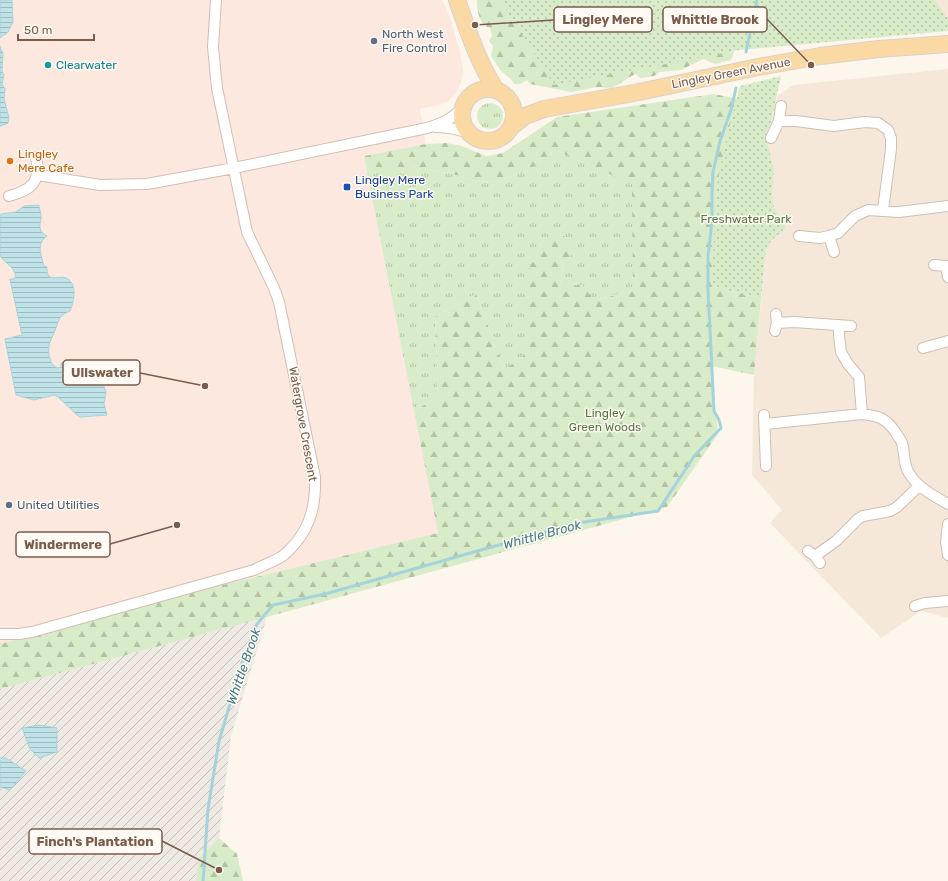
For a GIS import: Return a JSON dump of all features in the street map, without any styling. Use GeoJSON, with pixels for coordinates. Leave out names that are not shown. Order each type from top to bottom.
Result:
{"type":"FeatureCollection","features":[{"type":"Feature","properties":{"kind":"main road"},"geometry":{"type":"LineString","coordinates":[[457,0],[474,50],[481,65],[514,112],[512,126],[501,138],[481,140],[470,134],[463,120],[462,112],[468,100],[476,72],[474,50]]}},
{"type":"Feature","properties":{"kind":"main road","name":"Lingley Green Avenue"},"geometry":{"type":"LineString","coordinates":[[512,126],[524,116],[563,105],[628,94],[758,67],[820,56],[879,49],[948,44]]}},
{"type":"Feature","properties":{"kind":"main road"},"geometry":{"type":"LineString","coordinates":[[468,100],[479,91],[488,89],[502,95]]}},
{"type":"Feature","properties":{"kind":"main road","name":"Lingley Green Avenue"},"geometry":{"type":"LineString","coordinates":[[502,95],[545,105],[563,105]]}},
{"type":"Feature","properties":{"kind":"street","name":"Watergrove Crescent"},"geometry":{"type":"LineString","coordinates":[[0,634],[32,632],[254,570],[283,555],[302,536],[310,518],[315,500],[315,477],[279,302],[274,288],[247,232],[217,88],[213,47],[216,0]]}},
{"type":"Feature","properties":{"kind":"street"},"geometry":{"type":"LineString","coordinates":[[38,175],[100,185],[147,184],[234,168],[428,128],[450,119],[459,112],[468,100]]}},
{"type":"Feature","properties":{"kind":"street"},"geometry":{"type":"LineString","coordinates":[[771,138],[779,122],[781,106]]}},
{"type":"Feature","properties":{"kind":"street"},"geometry":{"type":"LineString","coordinates":[[779,122],[796,121],[834,126],[865,122],[878,124],[888,130],[891,138],[892,149],[883,210]]}},
{"type":"Feature","properties":{"kind":"street"},"geometry":{"type":"LineString","coordinates":[[428,128],[450,128],[470,134]]}},
{"type":"Feature","properties":{"kind":"street"},"geometry":{"type":"LineString","coordinates":[[9,196],[27,189],[32,185],[38,175],[36,157]]}},
{"type":"Feature","properties":{"kind":"street"},"geometry":{"type":"LineString","coordinates":[[799,236],[820,238],[838,233],[855,216],[868,210],[899,212],[948,206]]}},
{"type":"Feature","properties":{"kind":"street"},"geometry":{"type":"LineString","coordinates":[[829,236],[834,252]]}},
{"type":"Feature","properties":{"kind":"street"},"geometry":{"type":"LineString","coordinates":[[934,264],[946,266],[948,277]]}},
{"type":"Feature","properties":{"kind":"street"},"geometry":{"type":"LineString","coordinates":[[776,322],[850,326]]}},
{"type":"Feature","properties":{"kind":"street"},"geometry":{"type":"LineString","coordinates":[[839,325],[838,335],[841,352],[848,364],[859,377],[862,414]]}},
{"type":"Feature","properties":{"kind":"street"},"geometry":{"type":"LineString","coordinates":[[923,348],[948,340]]}},
{"type":"Feature","properties":{"kind":"street"},"geometry":{"type":"LineString","coordinates":[[766,466],[764,420],[862,414],[875,416],[889,423],[902,442],[903,458],[909,473],[919,486],[948,504]]}},
{"type":"Feature","properties":{"kind":"street"},"geometry":{"type":"LineString","coordinates":[[814,557],[836,540],[858,519],[863,516],[890,511],[897,507],[919,486]]}},
{"type":"Feature","properties":{"kind":"street"},"geometry":{"type":"LineString","coordinates":[[948,524],[946,542],[948,555]]}},
{"type":"Feature","properties":{"kind":"street"},"geometry":{"type":"LineString","coordinates":[[915,606],[925,602],[948,601]]}},
{"type":"Feature","properties":{"kind":"shaded area","name":"Lingley Mere Business Park"},"geometry":{"type":"Polygon","coordinates":[[[0,0],[442,0],[450,17],[460,52],[463,70],[461,83],[457,92],[449,101],[440,105],[420,109],[426,144],[364,156],[438,533],[0,644],[0,0]]]}},
{"type":"Feature","properties":{"kind":"shaded area"},"geometry":{"type":"Polygon","coordinates":[[[935,0],[948,0],[948,19],[935,0]]]}},
{"type":"Feature","properties":{"kind":"shaded area"},"geometry":{"type":"Polygon","coordinates":[[[948,69],[948,618],[921,611],[881,638],[770,523],[782,510],[752,475],[754,375],[766,250],[771,241],[786,228],[774,207],[772,195],[774,171],[765,137],[771,122],[777,96],[793,85],[948,69]]]}},
{"type":"Feature","properties":{"kind":"shaded area"},"geometry":{"type":"Polygon","coordinates":[[[267,617],[231,736],[219,838],[198,859],[196,881],[0,881],[0,689],[267,617]]]}},
{"type":"Feature","properties":{"kind":"green space"},"geometry":{"type":"Polygon","coordinates":[[[477,0],[514,0],[733,40],[734,52],[731,60],[715,64],[703,59],[681,70],[660,72],[654,76],[641,78],[635,74],[612,88],[597,87],[571,92],[530,84],[527,80],[520,84],[514,84],[511,79],[501,71],[491,56],[493,46],[489,41],[492,36],[490,28],[481,20],[477,8],[477,0]]]}},
{"type":"Feature","properties":{"kind":"green space"},"geometry":{"type":"Polygon","coordinates":[[[500,0],[935,0],[948,19],[948,31],[739,50],[554,85],[500,0]]]}},
{"type":"Feature","properties":{"kind":"green space","name":"Freshwater Park"},"geometry":{"type":"Polygon","coordinates":[[[781,76],[771,122],[765,137],[774,171],[772,195],[774,207],[786,228],[771,241],[766,250],[761,299],[712,286],[716,189],[726,140],[740,86],[781,76]]]}},
{"type":"Feature","properties":{"kind":"green space","name":"Lingley Green Woods"},"geometry":{"type":"Polygon","coordinates":[[[714,94],[737,99],[726,140],[712,286],[761,299],[754,375],[711,366],[718,434],[667,507],[0,689],[0,644],[206,589],[438,533],[414,411],[438,397],[435,317],[476,294],[504,370],[530,351],[524,289],[527,268],[535,260],[543,240],[559,234],[572,240],[573,253],[563,265],[560,286],[583,285],[594,301],[633,290],[632,184],[555,150],[529,170],[498,181],[478,182],[453,174],[412,167],[366,167],[364,156],[426,144],[446,143],[462,146],[486,156],[503,153],[557,117],[714,94]]]}},
{"type":"Feature","properties":{"kind":"green space"},"geometry":{"type":"Polygon","coordinates":[[[490,103],[499,107],[503,116],[499,125],[490,129],[481,125],[477,116],[481,107],[490,103]]]}},
{"type":"Feature","properties":{"kind":"green space"},"geometry":{"type":"Polygon","coordinates":[[[555,150],[633,184],[633,290],[593,301],[560,286],[563,265],[573,253],[543,240],[535,260],[527,268],[530,351],[504,370],[476,294],[435,317],[438,397],[414,411],[366,167],[412,167],[453,174],[478,182],[498,181],[529,170],[555,150]]]}},
{"type":"Feature","properties":{"kind":"green space"},"geometry":{"type":"Polygon","coordinates":[[[219,838],[237,854],[243,881],[196,881],[198,859],[219,838]]]}},
{"type":"Feature","properties":{"kind":"water"},"geometry":{"type":"Polygon","coordinates":[[[0,0],[12,0],[13,22],[8,32],[0,38],[0,0]]]}},
{"type":"Feature","properties":{"kind":"water"},"geometry":{"type":"Polygon","coordinates":[[[0,48],[3,53],[2,71],[4,75],[2,84],[5,89],[4,99],[9,118],[8,123],[1,126],[0,126],[0,48]]]}},
{"type":"Feature","properties":{"kind":"water"},"geometry":{"type":"Polygon","coordinates":[[[39,205],[41,217],[40,229],[42,233],[47,236],[41,242],[40,246],[44,266],[47,267],[50,277],[64,277],[70,280],[74,288],[73,303],[70,311],[60,318],[49,345],[50,360],[57,368],[61,367],[61,363],[69,362],[78,372],[83,375],[91,371],[100,376],[106,392],[104,404],[107,415],[80,417],[54,395],[34,400],[16,395],[5,339],[22,335],[10,279],[14,279],[16,276],[0,256],[0,216],[1,214],[16,212],[24,206],[39,205]]]}},
{"type":"Feature","properties":{"kind":"water"},"geometry":{"type":"Polygon","coordinates":[[[39,725],[57,728],[57,752],[39,758],[30,749],[22,728],[39,725]]]}},
{"type":"Feature","properties":{"kind":"water"},"geometry":{"type":"Polygon","coordinates":[[[0,758],[6,758],[26,771],[10,790],[0,787],[0,758]]]}},
{"type":"Feature","properties":{"kind":"waterway","name":"Whittle Brook"},"geometry":{"type":"LineString","coordinates":[[746,52],[757,0]]}},
{"type":"Feature","properties":{"kind":"waterway","name":"Whittle Brook"},"geometry":{"type":"LineString","coordinates":[[203,881],[208,809],[219,741],[244,657],[257,624],[273,605],[325,594],[577,523],[658,511],[695,455],[721,428],[714,411],[708,290],[708,257],[712,221],[713,172],[720,141],[731,110],[736,88]]}},
{"type":"Feature","properties":{"kind":"place","name":"Lingley Mere"},"geometry":{"type":"Point","coordinates":[475,25]}},
{"type":"Feature","properties":{"kind":"place","name":"North West Fire Control"},"geometry":{"type":"Point","coordinates":[374,41]}},
{"type":"Feature","properties":{"kind":"place","name":"Clearwater"},"geometry":{"type":"Point","coordinates":[48,65]}},
{"type":"Feature","properties":{"kind":"place","name":"Whittle Brook"},"geometry":{"type":"Point","coordinates":[811,65]}},
{"type":"Feature","properties":{"kind":"place","name":"Lingley Mere Cafe"},"geometry":{"type":"Point","coordinates":[10,161]}},
{"type":"Feature","properties":{"kind":"place","name":"Lingley Mere Business Park"},"geometry":{"type":"Point","coordinates":[347,187]}},
{"type":"Feature","properties":{"kind":"place","name":"Ullswater"},"geometry":{"type":"Point","coordinates":[205,386]}},
{"type":"Feature","properties":{"kind":"place","name":"United Utilities"},"geometry":{"type":"Point","coordinates":[9,505]}},
{"type":"Feature","properties":{"kind":"place","name":"Windermere"},"geometry":{"type":"Point","coordinates":[177,525]}},
{"type":"Feature","properties":{"kind":"place","name":"Finch's Plantation"},"geometry":{"type":"Point","coordinates":[219,870]}}]}
